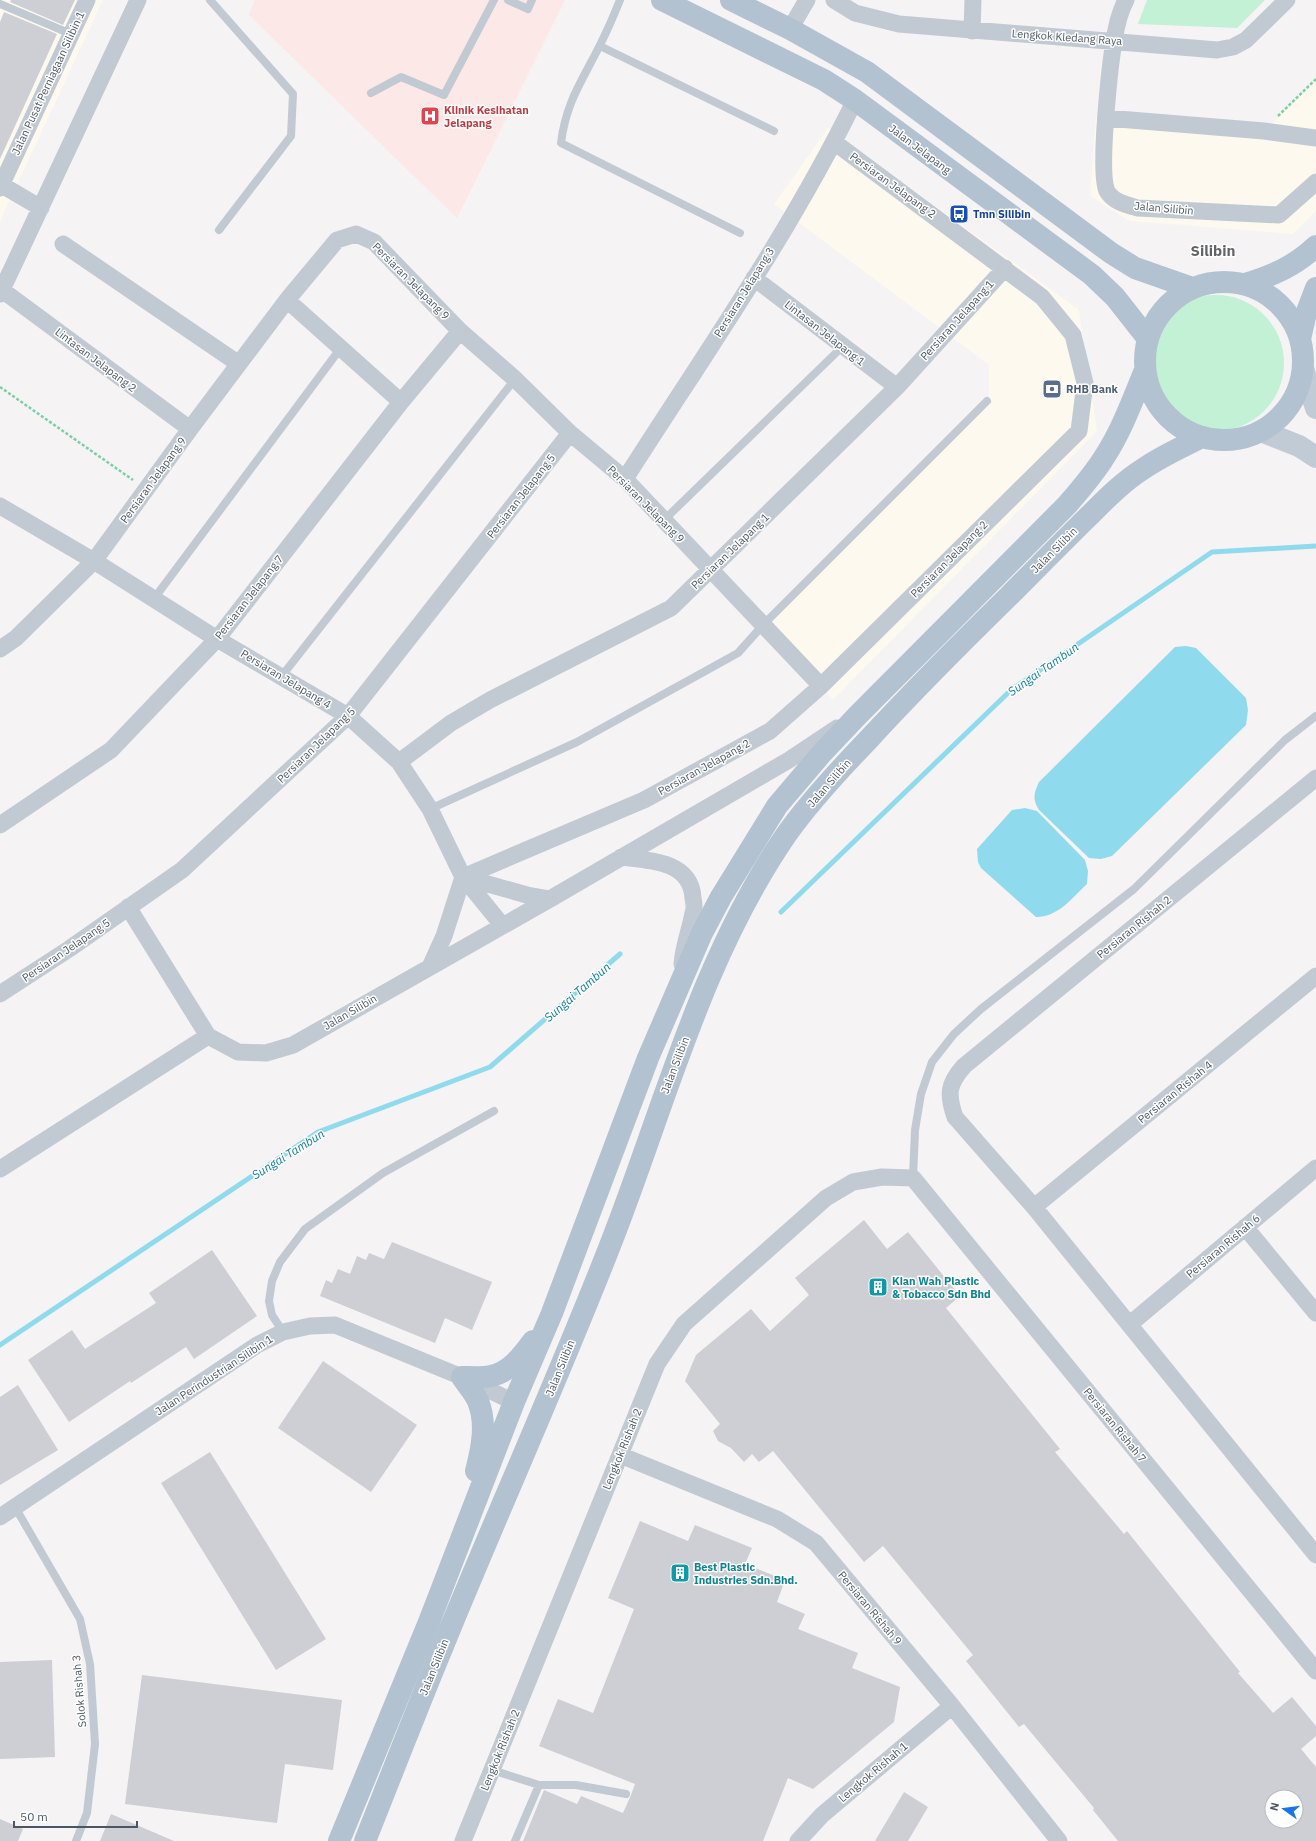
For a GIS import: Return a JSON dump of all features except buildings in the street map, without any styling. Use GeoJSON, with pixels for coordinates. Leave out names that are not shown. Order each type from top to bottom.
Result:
{"type":"FeatureCollection","features":[{"type":"Feature","properties":{"kind":"main road","name":"Jalan Jelapang"},"geometry":{"type":"LineString","coordinates":[[662,0],[824,80],[855,100],[1092,275],[1116,297],[1148,339]]}},
{"type":"Feature","properties":{"kind":"main road"},"geometry":{"type":"LineString","coordinates":[[732,0],[790,29],[866,72],[1112,253],[1135,268],[1192,288]]}},
{"type":"Feature","properties":{"kind":"main road"},"geometry":{"type":"LineString","coordinates":[[1245,284],[1282,271],[1304,257],[1316,246]]}},
{"type":"Feature","properties":{"kind":"main road"},"geometry":{"type":"LineString","coordinates":[[1218,282],[1245,284],[1264,292],[1280,304],[1292,320],[1300,339],[1303,356],[1303,368],[1299,386],[1287,410],[1261,431],[1250,436],[1232,440],[1214,440],[1185,430],[1166,415],[1152,394],[1145,370],[1145,358],[1148,339],[1154,323],[1164,309],[1177,297],[1192,288],[1218,282]]}},
{"type":"Feature","properties":{"kind":"main road"},"geometry":{"type":"LineString","coordinates":[[1300,339],[1305,317],[1316,288]]}},
{"type":"Feature","properties":{"kind":"main road"},"geometry":{"type":"LineString","coordinates":[[1303,368],[1316,408]]}},
{"type":"Feature","properties":{"kind":"main road","name":"Jalan Silibin"},"geometry":{"type":"LineString","coordinates":[[339,1841],[457,1552],[514,1402],[552,1313],[648,1058],[702,933],[721,897],[777,806],[822,753],[1067,505],[1085,484],[1112,444],[1145,370]]}},
{"type":"Feature","properties":{"kind":"main road"},"geometry":{"type":"LineString","coordinates":[[1261,431],[1299,446],[1316,457]]}},
{"type":"Feature","properties":{"kind":"main road","name":"Jalan Silibin"},"geometry":{"type":"LineString","coordinates":[[365,1841],[443,1644],[609,1249],[633,1186],[659,1106],[707,979],[727,935],[758,880],[787,834],[830,780],[906,698],[1110,496],[1140,470],[1172,451],[1202,437]]}},
{"type":"Feature","properties":{"kind":"main road"},"geometry":{"type":"LineString","coordinates":[[514,1402],[527,1402],[538,1392],[572,1304],[609,1249]]}},
{"type":"Feature","properties":{"kind":"main road"},"geometry":{"type":"LineString","coordinates":[[462,1377],[491,1376],[509,1368],[522,1356],[552,1313]]}},
{"type":"Feature","properties":{"kind":"main road"},"geometry":{"type":"LineString","coordinates":[[457,1552],[483,1436],[482,1418],[478,1400],[462,1377]]}},
{"type":"Feature","properties":{"kind":"main road"},"geometry":{"type":"LineString","coordinates":[[484,1549],[496,1500],[523,1426],[522,1415],[514,1402]]}},
{"type":"Feature","properties":{"kind":"street","name":"Jalan Pusat Perniagaan Silibin 1"},"geometry":{"type":"LineString","coordinates":[[1,186],[87,0]]}},
{"type":"Feature","properties":{"kind":"street"},"geometry":{"type":"LineString","coordinates":[[1,292],[138,0]]}},
{"type":"Feature","properties":{"kind":"street"},"geometry":{"type":"LineString","coordinates":[[790,29],[807,0]]}},
{"type":"Feature","properties":{"kind":"street","name":"Lengkok Kledang Raya"},"geometry":{"type":"LineString","coordinates":[[834,0],[855,13],[899,24],[972,31],[1114,40],[1217,50],[1233,47],[1246,40],[1287,0]]}},
{"type":"Feature","properties":{"kind":"street"},"geometry":{"type":"LineString","coordinates":[[972,31],[973,0]]}},
{"type":"Feature","properties":{"kind":"street","name":"Jalan Silibin"},"geometry":{"type":"LineString","coordinates":[[1126,0],[1114,40],[1106,118],[1104,177],[1107,191],[1114,199],[1126,205],[1138,208],[1279,215],[1316,182]]}},
{"type":"Feature","properties":{"kind":"street","name":"Persiaran Jelapang 3"},"geometry":{"type":"LineString","coordinates":[[624,479],[754,278],[834,142],[855,100]]}},
{"type":"Feature","properties":{"kind":"street"},"geometry":{"type":"LineString","coordinates":[[1106,118],[1264,131],[1316,138]]}},
{"type":"Feature","properties":{"kind":"street","name":"Persiaran Jelapang 2"},"geometry":{"type":"LineString","coordinates":[[463,877],[644,800],[770,731],[821,686],[1079,431],[1085,383],[1073,335],[1042,297],[834,142]]}},
{"type":"Feature","properties":{"kind":"street"},"geometry":{"type":"LineString","coordinates":[[1,186],[41,208]]}},
{"type":"Feature","properties":{"kind":"street","name":"Persiaran Jelapang 9"},"geometry":{"type":"LineString","coordinates":[[0,649],[16,638],[94,561],[287,300],[338,240],[356,234],[374,242],[460,331],[515,379],[570,433],[624,479],[821,686]]}},
{"type":"Feature","properties":{"kind":"street"},"geometry":{"type":"LineString","coordinates":[[63,244],[239,364]]}},
{"type":"Feature","properties":{"kind":"street","name":"Persiaran Jelapang 1"},"geometry":{"type":"LineString","coordinates":[[400,762],[451,723],[490,700],[671,608],[896,387],[1005,268]]}},
{"type":"Feature","properties":{"kind":"street","name":"Lintasan Jelapang 1"},"geometry":{"type":"LineString","coordinates":[[754,278],[896,387]]}},
{"type":"Feature","properties":{"kind":"street","name":"Lintasan Jelapang 2"},"geometry":{"type":"LineString","coordinates":[[1,292],[190,430]]}},
{"type":"Feature","properties":{"kind":"street"},"geometry":{"type":"LineString","coordinates":[[287,300],[401,402]]}},
{"type":"Feature","properties":{"kind":"street","name":"Persiaran Jelapang 7"},"geometry":{"type":"LineString","coordinates":[[0,825],[111,750],[217,639],[401,402],[460,331]]}},
{"type":"Feature","properties":{"kind":"street","name":"Persiaran Jelapang 5"},"geometry":{"type":"LineString","coordinates":[[0,994],[69,949],[182,870],[348,716],[570,433]]}},
{"type":"Feature","properties":{"kind":"street","name":"Persiaran Jelapang 4"},"geometry":{"type":"LineString","coordinates":[[0,506],[94,561],[153,600],[217,639],[348,716],[400,762],[430,809],[463,877],[502,926]]}},
{"type":"Feature","properties":{"kind":"street","name":"Jalan Silibin"},"geometry":{"type":"LineString","coordinates":[[208,1036],[238,1052],[266,1053],[293,1045],[550,899],[789,760],[858,715]]}},
{"type":"Feature","properties":{"kind":"street","name":"Persiaran Rishah 2"},"geometry":{"type":"LineString","coordinates":[[1034,1207],[954,1117],[949,1102],[950,1090],[954,1077],[964,1066],[1316,778]]}},
{"type":"Feature","properties":{"kind":"street"},"geometry":{"type":"LineString","coordinates":[[621,857],[651,860],[669,865],[684,874],[693,889],[694,911],[683,957],[682,978]]}},
{"type":"Feature","properties":{"kind":"street"},"geometry":{"type":"LineString","coordinates":[[430,966],[444,936],[463,877],[527,896],[550,899]]}},
{"type":"Feature","properties":{"kind":"street"},"geometry":{"type":"LineString","coordinates":[[0,1169],[208,1036],[128,907]]}},
{"type":"Feature","properties":{"kind":"street","name":"Persiaran Rishah 4"},"geometry":{"type":"LineString","coordinates":[[1034,1207],[1316,976]]}},
{"type":"Feature","properties":{"kind":"street","name":"Persiaran Rishah 6"},"geometry":{"type":"LineString","coordinates":[[1130,1324],[1316,1168]]}},
{"type":"Feature","properties":{"kind":"street","name":"Lengkok Rishah 2"},"geometry":{"type":"LineString","coordinates":[[463,1841],[657,1364],[684,1324],[826,1198],[853,1182],[882,1176],[913,1178]]}},
{"type":"Feature","properties":{"kind":"street","name":"Persiaran Rishah 7"},"geometry":{"type":"LineString","coordinates":[[913,1178],[1316,1671]]}},
{"type":"Feature","properties":{"kind":"street"},"geometry":{"type":"LineString","coordinates":[[1034,1207],[1316,1555]]}},
{"type":"Feature","properties":{"kind":"street"},"geometry":{"type":"LineString","coordinates":[[1245,1227],[1316,1313]]}},
{"type":"Feature","properties":{"kind":"street","name":"Jalan Perindustrian Silibin 1"},"geometry":{"type":"LineString","coordinates":[[0,1517],[258,1345],[283,1332],[310,1326],[335,1325],[462,1377],[514,1402]]}},
{"type":"Feature","properties":{"kind":"street","name":"Persiaran Rishah 9"},"geometry":{"type":"LineString","coordinates":[[620,1455],[778,1519],[816,1543],[952,1706],[1059,1841]]}},
{"type":"Feature","properties":{"kind":"street","name":"Lengkok Rishah 1"},"geometry":{"type":"LineString","coordinates":[[798,1841],[822,1815],[952,1706]]}},
{"type":"Feature","properties":{"kind":"lane"},"geometry":{"type":"LineString","coordinates":[[1,0],[0,3],[71,34]]}},
{"type":"Feature","properties":{"kind":"lane"},"geometry":{"type":"LineString","coordinates":[[210,0],[293,94],[291,136],[219,230]]}},
{"type":"Feature","properties":{"kind":"lane"},"geometry":{"type":"LineString","coordinates":[[370,93],[401,77],[444,95],[494,0]]}},
{"type":"Feature","properties":{"kind":"lane"},"geometry":{"type":"LineString","coordinates":[[508,0],[528,9],[532,0]]}},
{"type":"Feature","properties":{"kind":"lane"},"geometry":{"type":"LineString","coordinates":[[620,0],[600,46],[573,94],[563,124],[560,143],[740,233]]}},
{"type":"Feature","properties":{"kind":"lane"},"geometry":{"type":"LineString","coordinates":[[600,46],[774,131]]}},
{"type":"Feature","properties":{"kind":"lane"},"geometry":{"type":"LineString","coordinates":[[663,521],[842,347]]}},
{"type":"Feature","properties":{"kind":"lane"},"geometry":{"type":"LineString","coordinates":[[153,600],[340,349]]}},
{"type":"Feature","properties":{"kind":"lane"},"geometry":{"type":"LineString","coordinates":[[282,676],[515,379]]}},
{"type":"Feature","properties":{"kind":"lane"},"geometry":{"type":"LineString","coordinates":[[430,809],[577,742],[738,653],[763,625],[987,401]]}},
{"type":"Feature","properties":{"kind":"lane"},"geometry":{"type":"LineString","coordinates":[[913,1178],[915,1130],[921,1094],[932,1062],[954,1034],[981,1008],[1134,889],[1285,740],[1316,716]]}},
{"type":"Feature","properties":{"kind":"lane"},"geometry":{"type":"LineString","coordinates":[[283,1332],[272,1315],[269,1301],[272,1281],[280,1262],[305,1229],[383,1173],[494,1111]]}},
{"type":"Feature","properties":{"kind":"lane","name":"Solok Rishah 3"},"geometry":{"type":"LineString","coordinates":[[15,1507],[80,1619],[90,1664],[95,1744],[87,1813],[76,1841]]}},
{"type":"Feature","properties":{"kind":"lane"},"geometry":{"type":"LineString","coordinates":[[492,1770],[539,1785],[576,1785],[626,1794]]}},
{"type":"Feature","properties":{"kind":"lane"},"geometry":{"type":"LineString","coordinates":[[515,1841],[539,1785]]}},
{"type":"Feature","properties":{"kind":"path"},"geometry":{"type":"LineString","coordinates":[[1264,131],[1316,80]]}},
{"type":"Feature","properties":{"kind":"path"},"geometry":{"type":"LineString","coordinates":[[0,387],[147,489]]}},
{"type":"Feature","properties":{"kind":"shaded area"},"geometry":{"type":"Polygon","coordinates":[[[0,0],[103,0],[0,221],[0,0]]]}},
{"type":"Feature","properties":{"kind":"shaded area","name":"Klinik Kesihatan Jelapang"},"geometry":{"type":"Polygon","coordinates":[[[255,0],[565,0],[457,218],[249,15],[255,0]]]}},
{"type":"Feature","properties":{"kind":"shaded area"},"geometry":{"type":"Polygon","coordinates":[[[1316,81],[1316,211],[1293,234],[1129,221],[1090,196],[1096,117],[1263,132],[1316,81]]]}},
{"type":"Feature","properties":{"kind":"shaded area"},"geometry":{"type":"Polygon","coordinates":[[[828,128],[1079,310],[1097,431],[833,700],[763,621],[989,400],[989,365],[774,204],[828,128]]]}},
{"type":"Feature","properties":{"kind":"green space"},"geometry":{"type":"Polygon","coordinates":[[[1147,0],[1265,0],[1237,28],[1138,24],[1147,0]]]}},
{"type":"Feature","properties":{"kind":"green space"},"geometry":{"type":"Polygon","coordinates":[[[1216,295],[1229,296],[1242,300],[1264,315],[1279,337],[1283,350],[1283,376],[1279,389],[1264,411],[1242,426],[1229,430],[1216,431],[1203,430],[1190,426],[1168,411],[1153,389],[1149,376],[1148,363],[1149,350],[1153,337],[1168,315],[1190,300],[1203,296],[1216,295]]]}},
{"type":"Feature","properties":{"kind":"water"},"geometry":{"type":"Polygon","coordinates":[[[1186,646],[1196,648],[1246,698],[1248,710],[1246,725],[1112,856],[1101,859],[1089,858],[1039,810],[1035,803],[1034,796],[1039,782],[1175,647],[1186,646]]]}},
{"type":"Feature","properties":{"kind":"water"},"geometry":{"type":"Polygon","coordinates":[[[1025,808],[1037,811],[1085,860],[1088,871],[1087,884],[1058,911],[1044,916],[1036,917],[981,868],[978,862],[977,849],[1012,810],[1025,808]]]}},
{"type":"Feature","properties":{"kind":"waterway","name":"Sungai Tambun"},"geometry":{"type":"LineString","coordinates":[[781,912],[1011,690],[1212,552],[1316,546]]}},
{"type":"Feature","properties":{"kind":"waterway","name":"Sungai Tambun"},"geometry":{"type":"LineString","coordinates":[[0,1345],[318,1132],[490,1067],[620,954]]}},
{"type":"Feature","properties":{"kind":"place","name":"Klinik Kesihatan Jelapang"},"geometry":{"type":"Point","coordinates":[430,116]}},
{"type":"Feature","properties":{"kind":"place","name":"Tmn Silibin"},"geometry":{"type":"Point","coordinates":[959,214]}},
{"type":"Feature","properties":{"kind":"place","name":"RHB Bank"},"geometry":{"type":"Point","coordinates":[1052,389]}},
{"type":"Feature","properties":{"kind":"place","name":"Kian Wah Plastic & Tobacco Sdn Bhd"},"geometry":{"type":"Point","coordinates":[878,1287]}},
{"type":"Feature","properties":{"kind":"place","name":"Best Plastic Industries Sdn.Bhd."},"geometry":{"type":"Point","coordinates":[680,1573]}},
{"type":"Feature","properties":{"kind":"district","name":"Silibin"},"geometry":{"type":"Point","coordinates":[1213,250]}}]}
